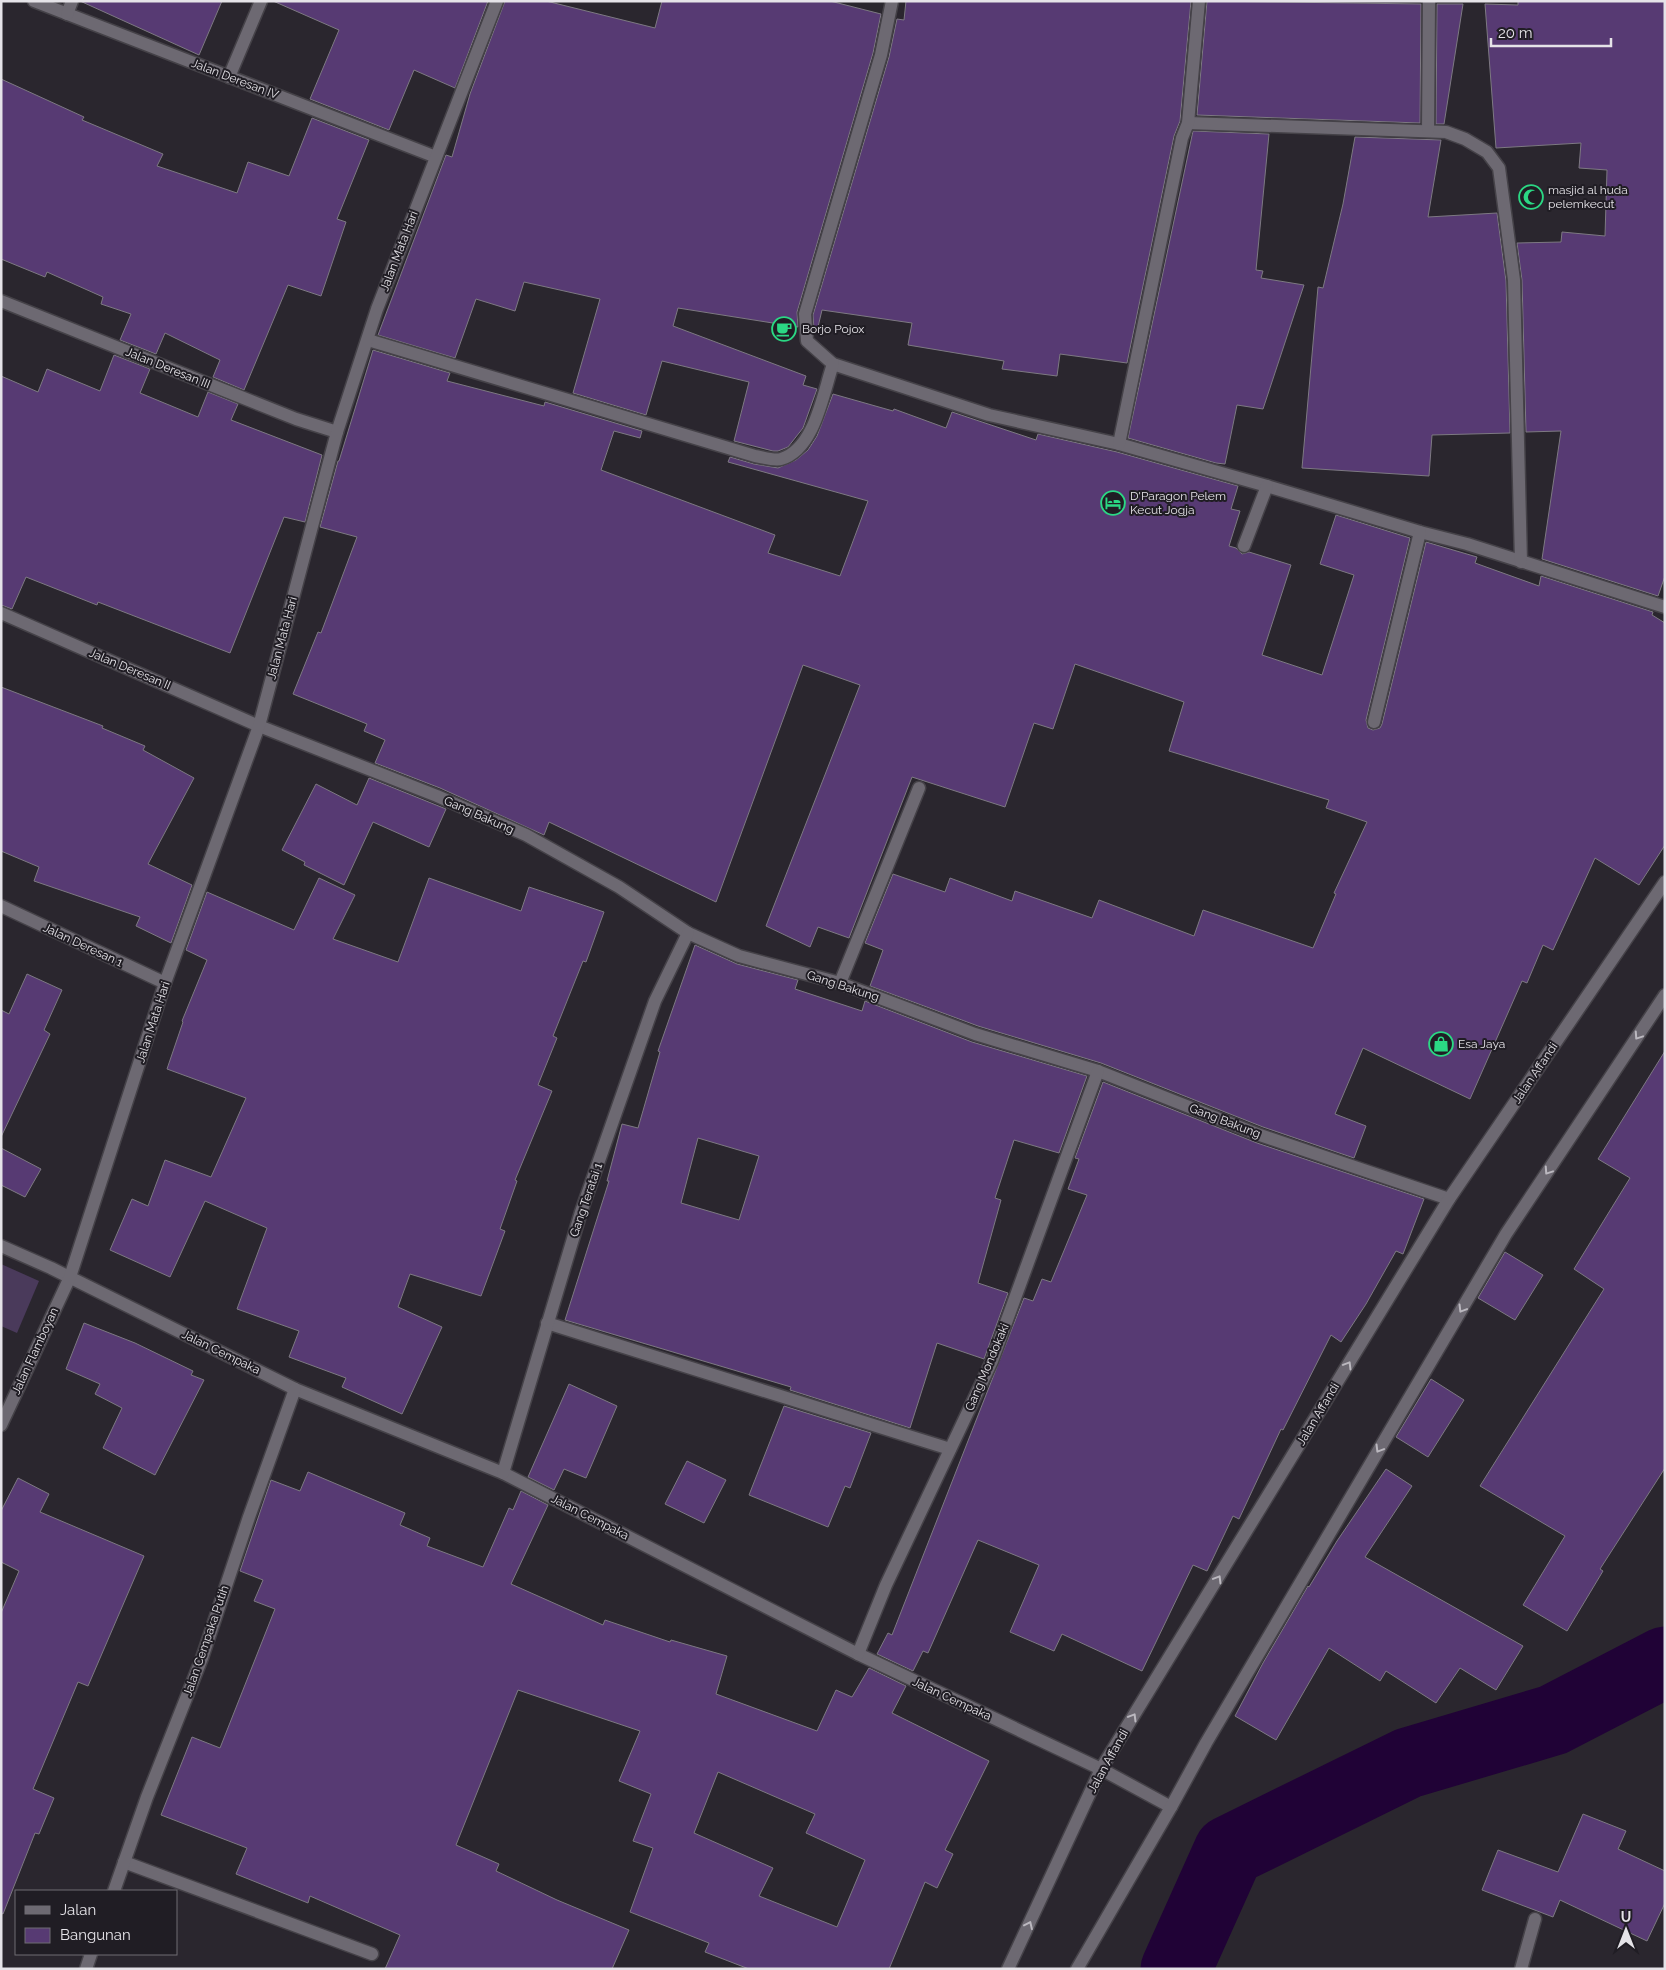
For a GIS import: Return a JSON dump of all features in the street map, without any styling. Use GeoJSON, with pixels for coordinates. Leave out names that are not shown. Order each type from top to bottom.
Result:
{"type":"FeatureCollection","features":[{"type":"Feature","properties":{"kind":"street","name":"Jalan Deresan IV"},"geometry":{"type":"LineString","coordinates":[[34,1],[436,157]]}},
{"type":"Feature","properties":{"kind":"street"},"geometry":{"type":"LineString","coordinates":[[67,14],[72,1]]}},
{"type":"Feature","properties":{"kind":"street"},"geometry":{"type":"LineString","coordinates":[[229,77],[260,1]]}},
{"type":"Feature","properties":{"kind":"street","name":"Jalan Mata Hari"},"geometry":{"type":"LineString","coordinates":[[70,1277],[165,983],[259,726],[337,432],[377,309],[497,1]]}},
{"type":"Feature","properties":{"kind":"street"},"geometry":{"type":"LineString","coordinates":[[892,1],[881,55],[805,314],[807,342],[833,364],[989,415],[1118,444],[1467,544],[1665,608]]}},
{"type":"Feature","properties":{"kind":"street"},"geometry":{"type":"LineString","coordinates":[[1118,444],[1182,138],[1188,123],[1199,1]]}},
{"type":"Feature","properties":{"kind":"street"},"geometry":{"type":"LineString","coordinates":[[1428,131],[1429,1]]}},
{"type":"Feature","properties":{"kind":"street"},"geometry":{"type":"LineString","coordinates":[[1188,123],[1446,132],[1465,138],[1487,152],[1499,168],[1514,280],[1521,562]]}},
{"type":"Feature","properties":{"kind":"street","name":"Jalan Deresan III"},"geometry":{"type":"LineString","coordinates":[[1,301],[296,419],[337,432]]}},
{"type":"Feature","properties":{"kind":"street"},"geometry":{"type":"LineString","coordinates":[[368,340],[755,456],[780,459],[799,450],[811,432],[833,364]]}},
{"type":"Feature","properties":{"kind":"street"},"geometry":{"type":"LineString","coordinates":[[1244,546],[1267,486]]}},
{"type":"Feature","properties":{"kind":"street"},"geometry":{"type":"LineString","coordinates":[[1374,722],[1420,532]]}},
{"type":"Feature","properties":{"kind":"street","name":"Jalan Deresan II"},"geometry":{"type":"LineString","coordinates":[[1,613],[259,726]]}},
{"type":"Feature","properties":{"kind":"street","name":"Gang Bakung"},"geometry":{"type":"LineString","coordinates":[[259,726],[438,796],[526,835],[619,888],[688,933],[739,956],[840,983],[975,1034],[1098,1071],[1260,1135],[1450,1199]]}},
{"type":"Feature","properties":{"kind":"street"},"geometry":{"type":"LineString","coordinates":[[840,983],[919,788]]}},
{"type":"Feature","properties":{"kind":"street","name":"Jalan Affandi"},"geometry":{"type":"LineString","coordinates":[[1008,1969],[1101,1769],[1450,1199],[1665,882]]}},
{"type":"Feature","properties":{"kind":"street","name":"Jalan Deresan 1"},"geometry":{"type":"LineString","coordinates":[[1,906],[165,983]]}},
{"type":"Feature","properties":{"kind":"street","name":"Gang Teratai 1"},"geometry":{"type":"LineString","coordinates":[[503,1473],[581,1212],[655,1001],[688,933]]}},
{"type":"Feature","properties":{"kind":"street"},"geometry":{"type":"LineString","coordinates":[[1077,1969],[1206,1743],[1506,1234],[1665,995]]}},
{"type":"Feature","properties":{"kind":"street","name":"Gang Mondokaki"},"geometry":{"type":"LineString","coordinates":[[858,1654],[886,1585],[992,1361],[1098,1071]]}},
{"type":"Feature","properties":{"kind":"street","name":"Jalan Cempaka"},"geometry":{"type":"LineString","coordinates":[[1,1246],[70,1277],[295,1389],[503,1473],[858,1654],[1101,1769],[1171,1807]]}},
{"type":"Feature","properties":{"kind":"street","name":"Jalan Flamboyan"},"geometry":{"type":"LineString","coordinates":[[1,1425],[70,1277]]}},
{"type":"Feature","properties":{"kind":"street"},"geometry":{"type":"LineString","coordinates":[[547,1323],[950,1449]]}},
{"type":"Feature","properties":{"kind":"street","name":"Jalan Cempaka Putih"},"geometry":{"type":"LineString","coordinates":[[114,1890],[202,1658],[249,1517],[295,1389]]}},
{"type":"Feature","properties":{"kind":"street"},"geometry":{"type":"LineString","coordinates":[[124,1862],[372,1954]]}},
{"type":"Feature","properties":{"kind":"street"},"geometry":{"type":"LineString","coordinates":[[1521,1969],[1534,1919]]}},
{"type":"Feature","properties":{"kind":"street"},"geometry":{"type":"LineString","coordinates":[[86,1969],[91,1955]]}},
{"type":"Feature","properties":{"kind":"shaded area"},"geometry":{"type":"Polygon","coordinates":[[[1,1264],[39,1281],[17,1333],[1,1326],[1,1264]]]}},
{"type":"Feature","properties":{"kind":"building"},"geometry":{"type":"Polygon","coordinates":[[[80,1],[222,1],[199,55],[80,1]]]}},
{"type":"Feature","properties":{"kind":"building"},"geometry":{"type":"Polygon","coordinates":[[[273,1],[488,1],[455,88],[414,70],[389,130],[310,99],[339,30],[273,1]]]}},
{"type":"Feature","properties":{"kind":"building"},"geometry":{"type":"Polygon","coordinates":[[[505,1],[546,1],[655,28],[662,1],[830,1],[881,14],[873,53],[797,312],[798,327],[678,308],[673,326],[806,376],[803,385],[817,389],[803,428],[788,447],[773,451],[734,441],[749,382],[662,361],[646,415],[573,393],[600,299],[524,282],[515,311],[476,299],[455,358],[378,335],[446,155],[452,157],[470,94],[505,1]]]}},
{"type":"Feature","properties":{"kind":"building"},"geometry":{"type":"Polygon","coordinates":[[[906,1],[1191,1],[1180,121],[1174,136],[1127,363],[1060,354],[1057,376],[1002,369],[1004,361],[908,345],[912,323],[822,310],[817,331],[814,330],[813,315],[889,57],[897,19],[904,20],[906,1]]]}},
{"type":"Feature","properties":{"kind":"building"},"geometry":{"type":"Polygon","coordinates":[[[1207,1],[1421,4],[1420,123],[1197,115],[1207,1]]]}},
{"type":"Feature","properties":{"kind":"building"},"geometry":{"type":"Polygon","coordinates":[[[1518,1],[1665,1],[1665,576],[1658,596],[1542,559],[1561,431],[1526,432],[1522,280],[1517,243],[1561,242],[1562,232],[1605,236],[1607,170],[1579,168],[1581,143],[1496,148],[1485,4],[1518,5],[1518,1]]]}},
{"type":"Feature","properties":{"kind":"building"},"geometry":{"type":"Polygon","coordinates":[[[1437,4],[1463,4],[1444,124],[1436,124],[1437,4]]]}},
{"type":"Feature","properties":{"kind":"building"},"geometry":{"type":"Polygon","coordinates":[[[1,79],[84,117],[82,120],[163,154],[157,166],[237,193],[248,162],[289,176],[312,118],[369,140],[337,219],[346,222],[321,296],[288,285],[244,390],[213,377],[220,360],[165,333],[156,354],[120,340],[131,314],[101,304],[103,297],[47,272],[45,277],[1,259],[1,79]]]}},
{"type":"Feature","properties":{"kind":"building"},"geometry":{"type":"Polygon","coordinates":[[[1193,131],[1269,134],[1256,270],[1263,271],[1261,278],[1304,285],[1263,409],[1237,405],[1225,464],[1128,438],[1193,131]]]}},
{"type":"Feature","properties":{"kind":"building"},"geometry":{"type":"Polygon","coordinates":[[[1355,137],[1441,140],[1428,217],[1497,213],[1506,281],[1510,433],[1432,435],[1429,476],[1302,468],[1318,287],[1323,288],[1343,204],[1355,137]]]}},
{"type":"Feature","properties":{"kind":"building"},"geometry":{"type":"Polygon","coordinates":[[[373,350],[450,373],[447,381],[544,406],[545,402],[642,431],[640,438],[614,431],[601,470],[775,535],[768,553],[840,576],[868,501],[728,462],[730,457],[778,468],[796,460],[808,450],[817,436],[833,394],[893,411],[894,409],[946,428],[952,412],[1036,440],[1038,434],[1117,452],[1238,486],[1231,509],[1240,511],[1229,546],[1236,548],[1242,554],[1249,552],[1291,565],[1262,655],[1322,675],[1354,575],[1320,564],[1336,515],[1410,538],[1366,720],[1368,728],[1373,730],[1380,728],[1382,724],[1426,542],[1477,557],[1475,563],[1539,586],[1541,576],[1653,612],[1652,615],[1665,623],[1665,845],[1639,885],[1595,858],[1553,950],[1543,945],[1527,983],[1522,981],[1470,1099],[1363,1048],[1335,1114],[1366,1126],[1354,1158],[1263,1127],[1101,1063],[978,1026],[870,986],[883,950],[865,943],[893,874],[945,892],[950,878],[1012,901],[1015,891],[1092,918],[1099,900],[1194,936],[1203,910],[1313,948],[1336,894],[1334,893],[1367,822],[1326,808],[1329,800],[1169,751],[1184,702],[1075,664],[1053,729],[1034,723],[1005,807],[912,777],[849,938],[818,927],[810,947],[766,926],[860,685],[803,665],[716,902],[549,822],[544,835],[440,788],[375,763],[385,740],[364,731],[367,724],[293,694],[318,632],[321,633],[357,537],[320,527],[338,461],[373,350]]]}},
{"type":"Feature","properties":{"kind":"building"},"geometry":{"type":"Polygon","coordinates":[[[114,355],[150,369],[140,393],[198,417],[208,392],[238,404],[231,420],[322,455],[305,522],[284,517],[230,653],[98,602],[97,605],[26,577],[12,609],[1,605],[1,376],[38,392],[47,369],[100,391],[114,355]]]}},
{"type":"Feature","properties":{"kind":"building"},"geometry":{"type":"Polygon","coordinates":[[[1,687],[103,726],[102,728],[145,746],[143,750],[194,778],[148,864],[192,885],[171,943],[136,926],[140,917],[34,881],[39,867],[1,851],[1,687]]]}},
{"type":"Feature","properties":{"kind":"building"},"geometry":{"type":"Polygon","coordinates":[[[369,778],[446,809],[429,847],[373,822],[344,885],[304,865],[305,862],[282,850],[316,784],[357,805],[369,778]]]}},
{"type":"Feature","properties":{"kind":"building"},"geometry":{"type":"Polygon","coordinates":[[[319,878],[355,895],[333,939],[398,962],[429,878],[521,911],[529,887],[604,912],[586,962],[583,961],[553,1036],[557,1038],[538,1085],[552,1091],[515,1180],[517,1181],[500,1229],[505,1231],[481,1296],[410,1274],[398,1307],[442,1327],[402,1414],[342,1387],[346,1378],[289,1357],[299,1331],[237,1309],[267,1228],[205,1201],[170,1277],[110,1250],[132,1199],[148,1206],[165,1160],[211,1177],[246,1098],[167,1069],[182,1021],[207,960],[186,950],[207,892],[294,930],[319,878]]]}},
{"type":"Feature","properties":{"kind":"building"},"geometry":{"type":"Polygon","coordinates":[[[695,945],[737,964],[798,980],[795,989],[862,1011],[865,1001],[972,1042],[1087,1076],[1059,1153],[1014,1140],[995,1198],[1001,1200],[978,1283],[1008,1293],[984,1359],[937,1343],[910,1428],[790,1390],[791,1387],[565,1320],[609,1181],[607,1181],[622,1124],[638,1128],[660,1052],[658,1051],[695,945]],[[698,1138],[681,1203],[739,1220],[759,1156],[698,1138]]]}},
{"type":"Feature","properties":{"kind":"building"},"geometry":{"type":"Polygon","coordinates":[[[27,974],[62,990],[44,1030],[50,1034],[1,1137],[1,1010],[9,1014],[27,974]]]}},
{"type":"Feature","properties":{"kind":"building"},"geometry":{"type":"Polygon","coordinates":[[[1665,1051],[1665,1468],[1600,1569],[1603,1571],[1567,1631],[1523,1605],[1565,1536],[1480,1486],[1604,1289],[1574,1269],[1630,1178],[1598,1159],[1665,1051]]]}},
{"type":"Feature","properties":{"kind":"building"},"geometry":{"type":"Polygon","coordinates":[[[1103,1082],[1257,1143],[1424,1199],[1403,1254],[1396,1251],[1366,1304],[1341,1342],[1331,1335],[1283,1430],[1281,1429],[1239,1519],[1233,1516],[1207,1571],[1193,1565],[1142,1671],[1062,1634],[1054,1651],[1010,1632],[1039,1565],[978,1540],[928,1653],[923,1651],[913,1671],[877,1654],[888,1633],[892,1635],[1024,1298],[1033,1301],[1042,1279],[1051,1282],[1087,1195],[1068,1189],[1079,1159],[1075,1158],[1103,1082]]]}},
{"type":"Feature","properties":{"kind":"building"},"geometry":{"type":"Polygon","coordinates":[[[1,1148],[41,1169],[25,1197],[1,1185],[1,1148]]]}},
{"type":"Feature","properties":{"kind":"building"},"geometry":{"type":"Polygon","coordinates":[[[1505,1252],[1543,1275],[1515,1320],[1478,1298],[1505,1252]]]}},
{"type":"Feature","properties":{"kind":"building"},"geometry":{"type":"Polygon","coordinates":[[[84,1323],[135,1343],[193,1371],[191,1375],[204,1380],[155,1475],[103,1448],[122,1408],[95,1394],[100,1384],[66,1369],[84,1323]]]}},
{"type":"Feature","properties":{"kind":"building"},"geometry":{"type":"Polygon","coordinates":[[[1431,1379],[1464,1400],[1428,1457],[1396,1437],[1431,1379]]]}},
{"type":"Feature","properties":{"kind":"building"},"geometry":{"type":"Polygon","coordinates":[[[569,1384],[617,1406],[586,1478],[564,1469],[554,1490],[528,1477],[569,1384]]]}},
{"type":"Feature","properties":{"kind":"building"},"geometry":{"type":"Polygon","coordinates":[[[784,1406],[871,1433],[850,1488],[845,1486],[828,1527],[749,1495],[784,1406]]]}},
{"type":"Feature","properties":{"kind":"building"},"geometry":{"type":"Polygon","coordinates":[[[687,1461],[726,1480],[704,1523],[665,1504],[687,1461]]]}},
{"type":"Feature","properties":{"kind":"building"},"geometry":{"type":"Polygon","coordinates":[[[1386,1469],[1412,1486],[1365,1557],[1523,1646],[1496,1690],[1460,1668],[1436,1703],[1386,1671],[1380,1681],[1329,1648],[1276,1740],[1235,1716],[1263,1663],[1308,1586],[1386,1469]]]}},
{"type":"Feature","properties":{"kind":"building"},"geometry":{"type":"Polygon","coordinates":[[[308,1472],[405,1513],[400,1525],[430,1538],[427,1546],[483,1567],[509,1508],[513,1510],[521,1491],[548,1505],[511,1584],[603,1625],[605,1620],[670,1642],[671,1640],[727,1656],[716,1694],[817,1731],[836,1690],[852,1697],[869,1668],[906,1686],[892,1713],[989,1761],[945,1850],[953,1854],[937,1888],[925,1882],[889,1969],[749,1969],[705,1952],[709,1943],[630,1912],[653,1848],[633,1841],[651,1794],[619,1781],[640,1731],[518,1690],[456,1845],[499,1864],[496,1871],[557,1900],[629,1930],[612,1969],[385,1969],[400,1935],[310,1896],[308,1903],[236,1874],[247,1848],[161,1815],[192,1737],[220,1748],[275,1609],[254,1601],[263,1580],[240,1571],[271,1480],[300,1491],[308,1472]],[[718,1772],[694,1833],[773,1868],[759,1896],[837,1927],[865,1860],[806,1833],[815,1814],[718,1772]]]}},
{"type":"Feature","properties":{"kind":"building"},"geometry":{"type":"Polygon","coordinates":[[[18,1478],[49,1494],[40,1512],[144,1556],[88,1686],[78,1682],[33,1789],[54,1798],[39,1834],[35,1833],[3,1914],[1,1913],[1,1613],[19,1571],[1,1562],[1,1511],[18,1478]]]}},
{"type":"Feature","properties":{"kind":"building"},"geometry":{"type":"Polygon","coordinates":[[[1583,1814],[1626,1831],[1618,1849],[1665,1871],[1665,1903],[1647,1941],[1560,1900],[1553,1917],[1482,1890],[1498,1850],[1558,1872],[1583,1814]]]}},
{"type":"Feature","properties":{"kind":"waterway"},"geometry":{"type":"LineString","coordinates":[[1176,1969],[1229,1851],[1408,1763],[1553,1720],[1665,1662]]}},
{"type":"Feature","properties":{"kind":"place","name":"masjid al huda pelemkecut"},"geometry":{"type":"Point","coordinates":[1531,197]}},
{"type":"Feature","properties":{"kind":"place","name":"Borjo Pojox"},"geometry":{"type":"Point","coordinates":[784,329]}},
{"type":"Feature","properties":{"kind":"place","name":"D'Paragon Pelem Kecut Jogja"},"geometry":{"type":"Point","coordinates":[1113,503]}},
{"type":"Feature","properties":{"kind":"place","name":"Esa Jaya"},"geometry":{"type":"Point","coordinates":[1441,1044]}}]}
